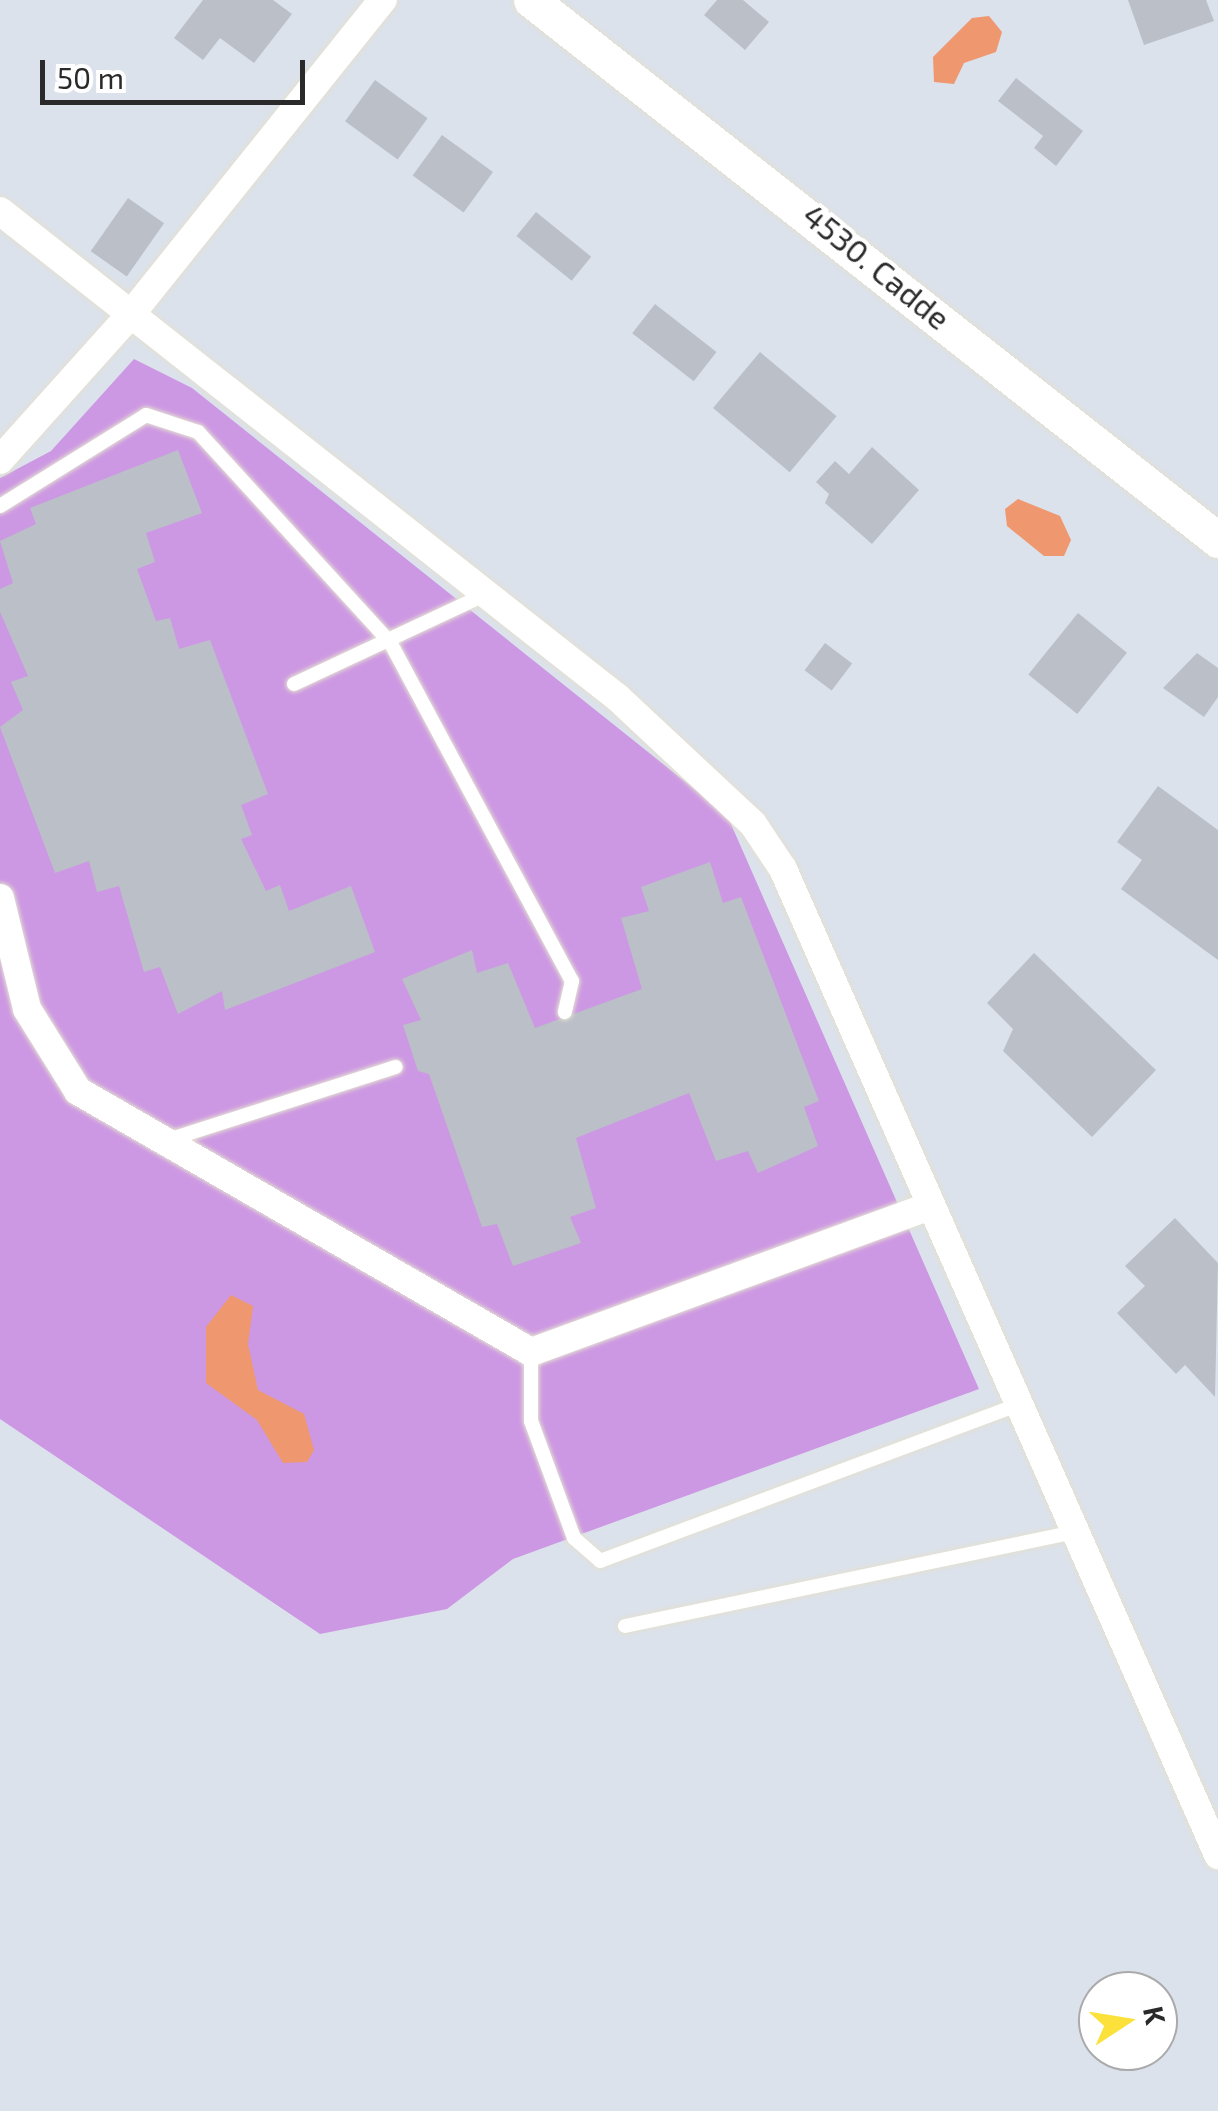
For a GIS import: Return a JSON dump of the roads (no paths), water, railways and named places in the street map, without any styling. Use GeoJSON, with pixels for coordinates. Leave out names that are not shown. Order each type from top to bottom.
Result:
{"type":"FeatureCollection","features":[{"type":"Feature","properties":{"kind":"street"},"geometry":{"type":"LineString","coordinates":[[0,460],[131,314],[383,0]]}},
{"type":"Feature","properties":{"kind":"street","name":"4530. Cadde"},"geometry":{"type":"LineString","coordinates":[[530,0],[1218,540]]}},
{"type":"Feature","properties":{"kind":"street"},"geometry":{"type":"LineString","coordinates":[[0,211],[618,698],[753,824],[782,869],[1218,1855]]}},
{"type":"Feature","properties":{"kind":"street"},"geometry":{"type":"LineString","coordinates":[[0,898],[46,1053],[78,1091],[531,1352],[930,1206]]}},
{"type":"Feature","properties":{"kind":"lane"},"geometry":{"type":"LineString","coordinates":[[0,506],[146,416],[175,418],[390,642],[572,981],[564,1012]]}},
{"type":"Feature","properties":{"kind":"lane"},"geometry":{"type":"LineString","coordinates":[[294,684],[486,594]]}},
{"type":"Feature","properties":{"kind":"lane"},"geometry":{"type":"LineString","coordinates":[[162,1141],[396,1067]]}},
{"type":"Feature","properties":{"kind":"lane"},"geometry":{"type":"LineString","coordinates":[[531,1352],[531,1421],[574,1538],[600,1561],[1019,1404]]}},
{"type":"Feature","properties":{"kind":"lane"},"geometry":{"type":"LineString","coordinates":[[626,1626],[1076,1532]]}}]}
